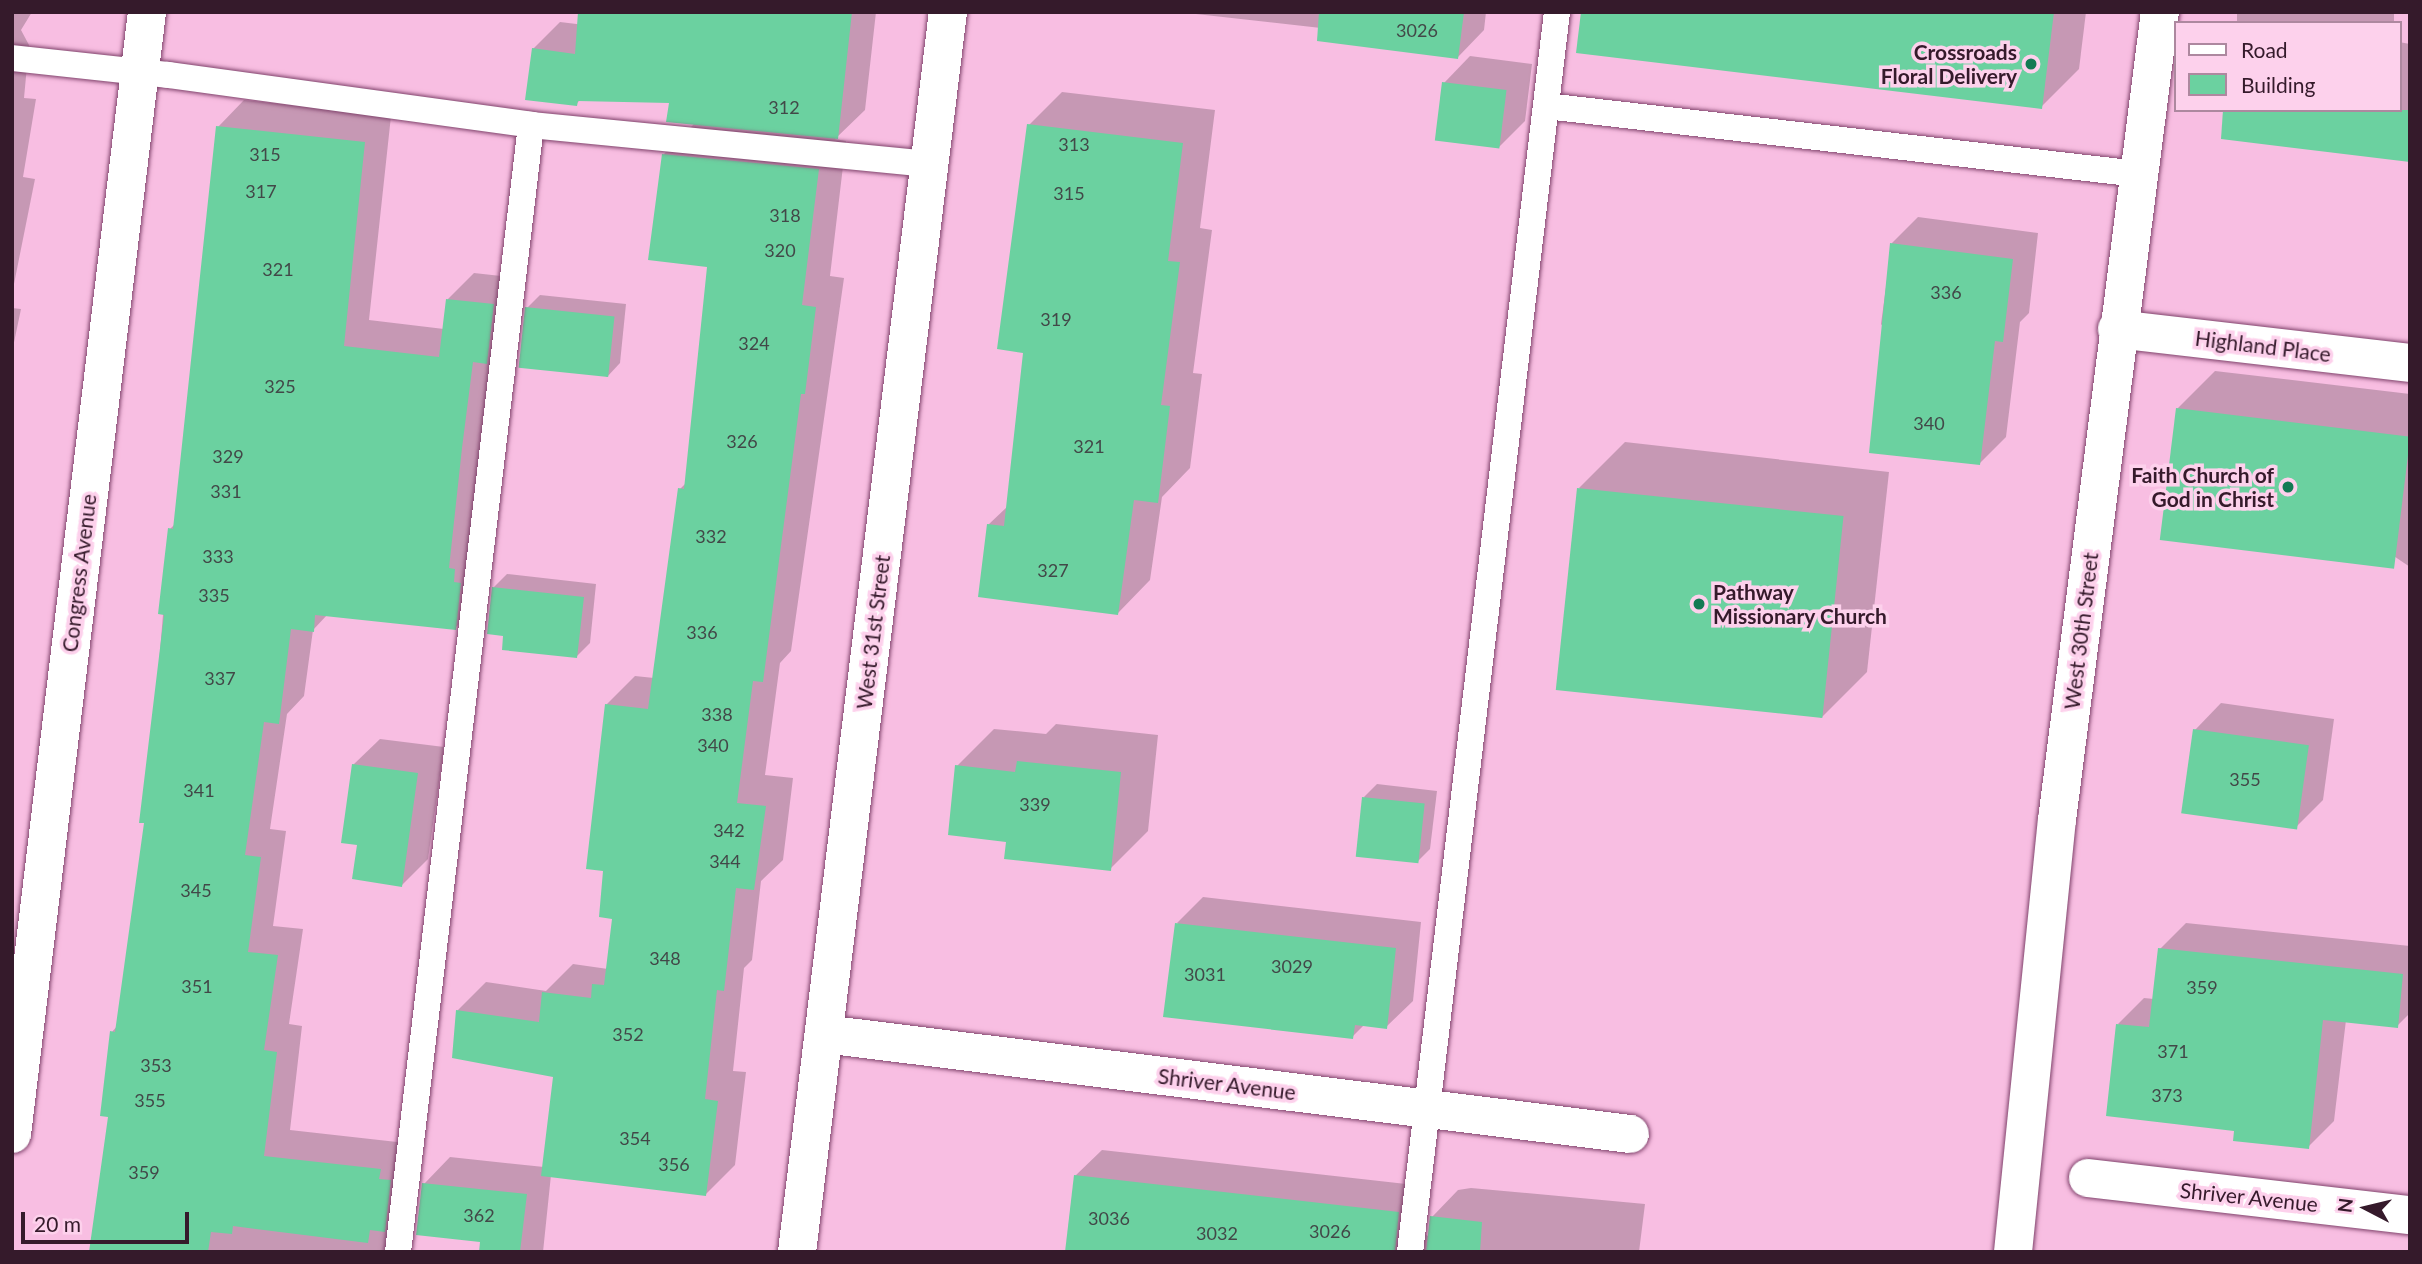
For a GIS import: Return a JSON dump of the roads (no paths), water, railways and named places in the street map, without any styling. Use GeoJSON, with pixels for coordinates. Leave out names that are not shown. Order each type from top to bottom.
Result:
{"type":"FeatureCollection","features":[{"type":"Feature","properties":{"kind":"street","name":"Congress Avenue"},"geometry":{"type":"LineString","coordinates":[[12,1135],[147,12]]}},
{"type":"Feature","properties":{"kind":"street","name":"West 31st Street"},"geometry":{"type":"LineString","coordinates":[[797,1252],[948,12]]}},
{"type":"Feature","properties":{"kind":"street","name":"West 30th Street"},"geometry":{"type":"LineString","coordinates":[[2013,1252],[2057,820],[2117,329],[2160,12]]}},
{"type":"Feature","properties":{"kind":"street","name":"Highland Place"},"geometry":{"type":"LineString","coordinates":[[2117,329],[2410,363]]}},
{"type":"Feature","properties":{"kind":"street","name":"Shriver Avenue"},"geometry":{"type":"LineString","coordinates":[[824,1034],[1630,1134]]}},
{"type":"Feature","properties":{"kind":"street","name":"Shriver Avenue"},"geometry":{"type":"LineString","coordinates":[[2088,1178],[2410,1215]]}},
{"type":"Feature","properties":{"kind":"lane"},"geometry":{"type":"LineString","coordinates":[[1410,1252],[1557,12]]}},
{"type":"Feature","properties":{"kind":"lane"},"geometry":{"type":"LineString","coordinates":[[12,58],[140,71],[531,125],[931,164]]}},
{"type":"Feature","properties":{"kind":"lane"},"geometry":{"type":"LineString","coordinates":[[1546,106],[2138,174]]}},
{"type":"Feature","properties":{"kind":"lane"},"geometry":{"type":"LineString","coordinates":[[398,1252],[531,125]]}},
{"type":"Feature","properties":{"kind":"place","name":"Crossroads Floral Delivery"},"geometry":{"type":"Point","coordinates":[2031,64]}},
{"type":"Feature","properties":{"kind":"place","name":"Faith Church of God in Christ"},"geometry":{"type":"Point","coordinates":[2288,487]}},
{"type":"Feature","properties":{"kind":"place","name":"Pathway Missionary Church"},"geometry":{"type":"Point","coordinates":[1699,604]}}]}
